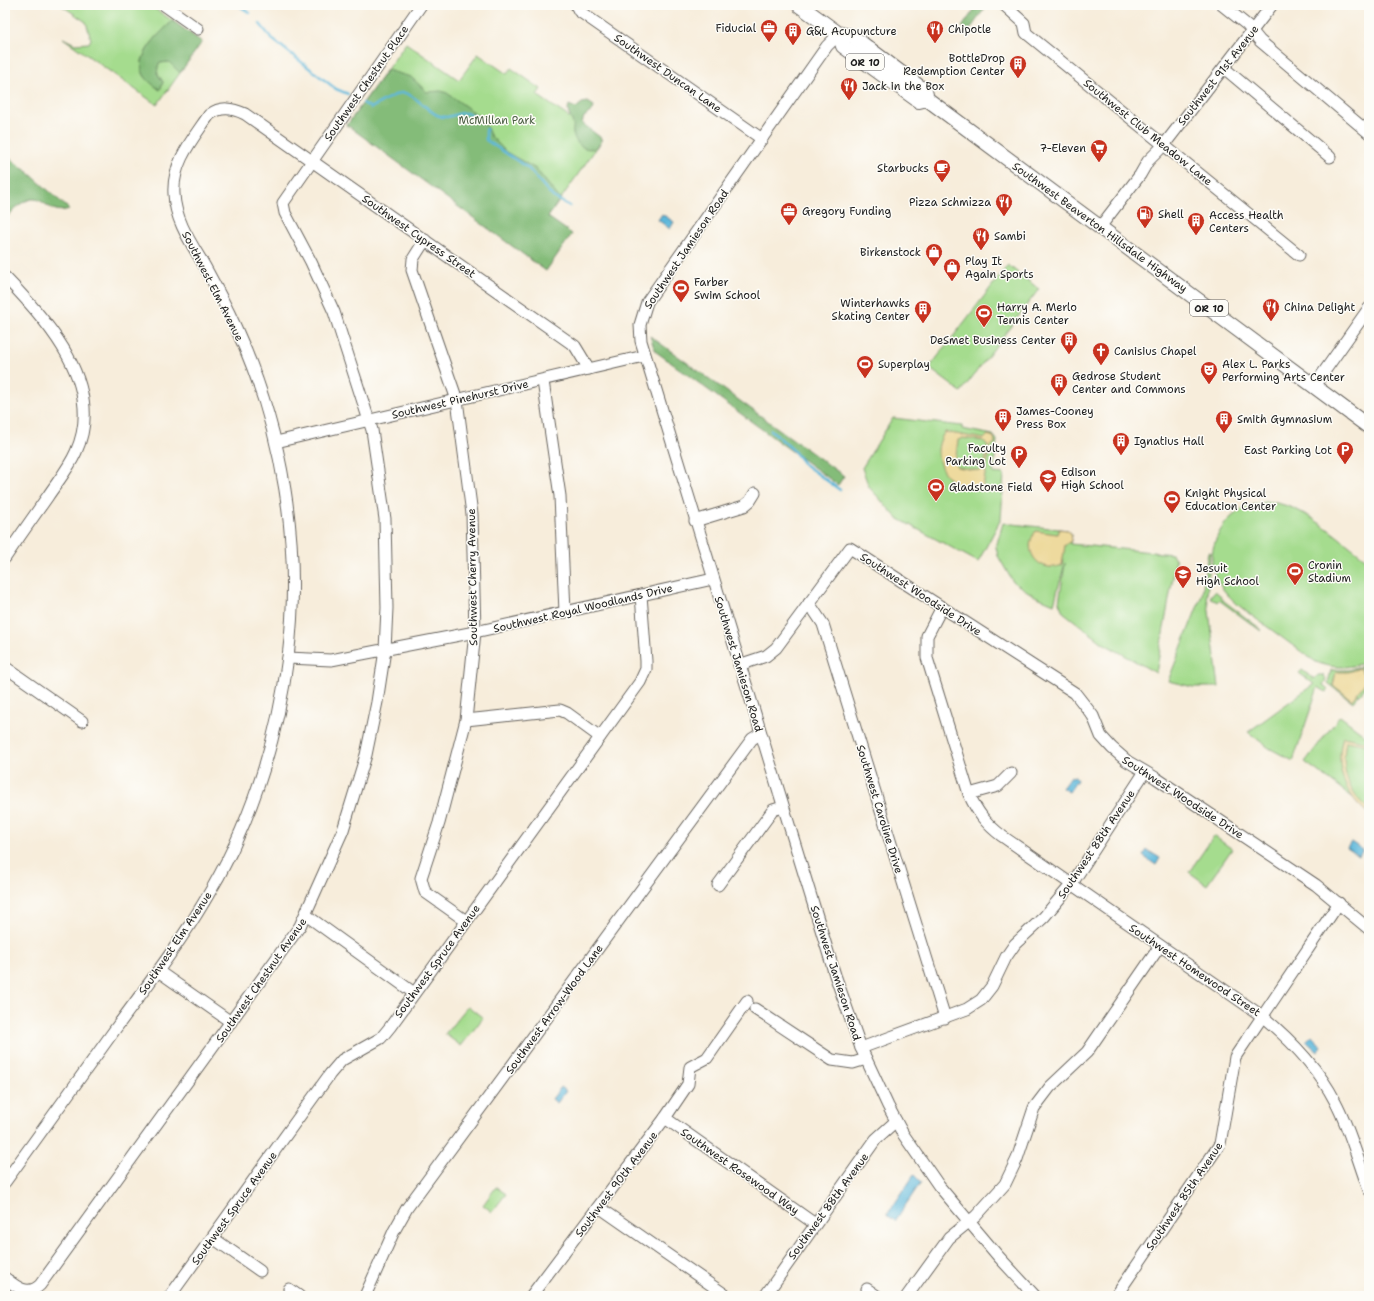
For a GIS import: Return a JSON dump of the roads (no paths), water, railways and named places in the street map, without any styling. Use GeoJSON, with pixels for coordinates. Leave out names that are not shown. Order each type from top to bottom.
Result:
{"type":"FeatureCollection","features":[{"type":"Feature","properties":{"kind":"main road","name":"Southwest Beaverton Hillsdale Highway"},"geometry":{"type":"LineString","coordinates":[[799,5],[839,34],[842,46],[919,101],[927,99],[1369,427]]}},
{"type":"Feature","properties":{"kind":"street"},"geometry":{"type":"LineString","coordinates":[[164,5],[198,29]]}},
{"type":"Feature","properties":{"kind":"street","name":"Southwest Chestnut Place"},"geometry":{"type":"LineString","coordinates":[[311,161],[421,5]]}},
{"type":"Feature","properties":{"kind":"street","name":"Southwest Duncan Lane"},"geometry":{"type":"LineString","coordinates":[[576,5],[579,10],[762,139]]}},
{"type":"Feature","properties":{"kind":"street","name":"Southwest Club Meadow Lane"},"geometry":{"type":"LineString","coordinates":[[1004,5],[1024,24],[1026,33],[1299,255]]}},
{"type":"Feature","properties":{"kind":"street"},"geometry":{"type":"LineString","coordinates":[[1222,5],[1252,32],[1260,42],[1369,133]]}},
{"type":"Feature","properties":{"kind":"street","name":"Southwest 91st Avenue"},"geometry":{"type":"LineString","coordinates":[[1100,227],[1140,175],[1148,171],[1153,166],[1164,145],[1272,5]]}},
{"type":"Feature","properties":{"kind":"street","name":"Southwest Jamieson Road"},"geometry":{"type":"LineString","coordinates":[[839,34],[827,46],[647,302],[640,325],[641,341],[644,356],[834,975],[861,1048],[896,1121],[929,1173],[998,1256],[1035,1296]]}},
{"type":"Feature","properties":{"kind":"street"},"geometry":{"type":"LineString","coordinates":[[1224,68],[1330,156]]}},
{"type":"Feature","properties":{"kind":"street","name":"Southwest Elm Avenue"},"geometry":{"type":"LineString","coordinates":[[5,1182],[158,971],[206,900],[228,858],[248,814],[275,729],[288,658],[291,616],[291,549],[286,495],[276,442],[260,388],[245,348],[220,294],[182,226],[177,213],[174,196],[174,182],[183,152],[209,115],[225,109],[239,111]]}},
{"type":"Feature","properties":{"kind":"street","name":"Southwest Cypress Street"},"geometry":{"type":"LineString","coordinates":[[239,111],[426,240],[575,346],[589,369]]}},
{"type":"Feature","properties":{"kind":"street","name":"Southwest Chestnut Avenue"},"geometry":{"type":"LineString","coordinates":[[5,1278],[23,1290],[30,1291],[40,1285],[291,940],[306,915],[343,830],[366,755],[377,702],[384,650],[387,608],[385,519],[370,420],[334,312],[284,208],[284,199],[311,161]]}},
{"type":"Feature","properties":{"kind":"street","name":"Southwest Cherry Avenue"},"geometry":{"type":"LineString","coordinates":[[426,240],[412,259],[412,270],[457,400],[472,514],[475,632],[466,720],[439,823],[421,878],[425,892],[466,921]]}},
{"type":"Feature","properties":{"kind":"street"},"geometry":{"type":"LineString","coordinates":[[5,277],[39,316],[65,353],[81,388],[84,406],[79,443],[70,464],[5,558]]}},
{"type":"Feature","properties":{"kind":"street"},"geometry":{"type":"LineString","coordinates":[[1314,386],[1369,308]]}},
{"type":"Feature","properties":{"kind":"street","name":"Southwest Pinehurst Drive"},"geometry":{"type":"LineString","coordinates":[[276,442],[543,381],[644,356]]}},
{"type":"Feature","properties":{"kind":"street"},"geometry":{"type":"LineString","coordinates":[[543,381],[560,496],[565,612]]}},
{"type":"Feature","properties":{"kind":"street"},"geometry":{"type":"LineString","coordinates":[[695,521],[744,506],[755,493]]}},
{"type":"Feature","properties":{"kind":"street","name":"Southwest Woodside Drive"},"geometry":{"type":"LineString","coordinates":[[809,603],[850,548],[1075,693],[1093,716],[1101,736],[1112,748],[1144,773],[1156,778],[1316,884],[1369,929]]}},
{"type":"Feature","properties":{"kind":"street","name":"Southwest Royal Woodlands Drive"},"geometry":{"type":"LineString","coordinates":[[288,658],[331,660],[475,632],[713,579]]}},
{"type":"Feature","properties":{"kind":"street","name":"Southwest Spruce Avenue"},"geometry":{"type":"LineString","coordinates":[[170,1296],[330,1074],[342,1060],[381,1038],[390,1027],[640,682],[646,669],[641,595]]}},
{"type":"Feature","properties":{"kind":"street"},"geometry":{"type":"LineString","coordinates":[[739,665],[766,656],[776,648],[809,603]]}},
{"type":"Feature","properties":{"kind":"street","name":"Southwest Caroline Drive"},"geometry":{"type":"LineString","coordinates":[[809,603],[823,624],[945,1018]]}},
{"type":"Feature","properties":{"kind":"street","name":"Southwest Homewood Street"},"geometry":{"type":"LineString","coordinates":[[942,607],[927,636],[927,658],[969,794],[976,810],[988,825],[1071,885],[1262,1016],[1279,1030],[1317,1072],[1335,1100],[1369,1190]]}},
{"type":"Feature","properties":{"kind":"street"},"geometry":{"type":"LineString","coordinates":[[5,667],[82,721]]}},
{"type":"Feature","properties":{"kind":"street"},"geometry":{"type":"LineString","coordinates":[[466,720],[560,710],[567,713],[600,737]]}},
{"type":"Feature","properties":{"kind":"street","name":"Southwest Arrow-Wood Lane"},"geometry":{"type":"LineString","coordinates":[[365,1296],[394,1231],[407,1208],[752,739],[760,734]]}},
{"type":"Feature","properties":{"kind":"street"},"geometry":{"type":"LineString","coordinates":[[969,794],[998,786],[1012,773]]}},
{"type":"Feature","properties":{"kind":"street","name":"Southwest 88th Avenue"},"geometry":{"type":"LineString","coordinates":[[861,1048],[945,1018],[967,1009],[980,1000],[992,986],[1006,957],[1015,944],[1044,917],[1071,885],[1144,773]]}},
{"type":"Feature","properties":{"kind":"street"},"geometry":{"type":"LineString","coordinates":[[718,885],[773,810],[783,807]]}},
{"type":"Feature","properties":{"kind":"street","name":"Southwest 85th Avenue"},"geometry":{"type":"LineString","coordinates":[[1116,1296],[1220,1144],[1234,1057],[1339,903]]}},
{"type":"Feature","properties":{"kind":"street"},"geometry":{"type":"LineString","coordinates":[[306,915],[414,993]]}},
{"type":"Feature","properties":{"kind":"street"},"geometry":{"type":"LineString","coordinates":[[907,1296],[944,1243],[952,1234],[970,1222],[989,1204],[1005,1184],[1017,1159],[1034,1108],[1050,1087],[1087,1052],[1160,946]]}},
{"type":"Feature","properties":{"kind":"street"},"geometry":{"type":"LineString","coordinates":[[158,971],[232,1022]]}},
{"type":"Feature","properties":{"kind":"street","name":"Southwest 90th Avenue"},"geometry":{"type":"LineString","coordinates":[[531,1296],[665,1118],[688,1084],[690,1067],[707,1058],[747,1001]]}},
{"type":"Feature","properties":{"kind":"street"},"geometry":{"type":"LineString","coordinates":[[755,1010],[832,1060],[853,1063],[866,1059]]}},
{"type":"Feature","properties":{"kind":"street","name":"Southwest Rosewood Way"},"geometry":{"type":"LineString","coordinates":[[665,1118],[815,1224]]}},
{"type":"Feature","properties":{"kind":"street","name":"Southwest 88th Avenue"},"geometry":{"type":"LineString","coordinates":[[765,1296],[876,1140],[896,1121]]}},
{"type":"Feature","properties":{"kind":"street"},"geometry":{"type":"LineString","coordinates":[[599,1206],[727,1296]]}},
{"type":"Feature","properties":{"kind":"street"},"geometry":{"type":"LineString","coordinates":[[213,1238],[260,1271]]}},
{"type":"Feature","properties":{"kind":"street"},"geometry":{"type":"LineString","coordinates":[[289,1289],[299,1296]]}},
{"type":"Feature","properties":{"kind":"street"},"geometry":{"type":"LineString","coordinates":[[867,1289],[877,1296]]}},
{"type":"Feature","properties":{"kind":"water"},"geometry":{"type":"Polygon","coordinates":[[[662,214],[674,222],[670,229],[658,220],[662,214]]]}},
{"type":"Feature","properties":{"kind":"water"},"geometry":{"type":"Polygon","coordinates":[[[1071,776],[1074,776],[1077,780],[1069,792],[1062,788],[1071,776]]]}},
{"type":"Feature","properties":{"kind":"water"},"geometry":{"type":"Polygon","coordinates":[[[1351,842],[1363,850],[1359,856],[1347,848],[1351,842]]]}},
{"type":"Feature","properties":{"kind":"water"},"geometry":{"type":"Polygon","coordinates":[[[1147,850],[1160,858],[1156,865],[1143,856],[1147,850]]]}},
{"type":"Feature","properties":{"kind":"water"},"geometry":{"type":"Polygon","coordinates":[[[1312,1035],[1322,1047],[1318,1052],[1306,1041],[1312,1035]]]}},
{"type":"Feature","properties":{"kind":"water"},"geometry":{"type":"Polygon","coordinates":[[[561,1087],[566,1091],[557,1103],[552,1099],[561,1087]]]}},
{"type":"Feature","properties":{"kind":"water"},"geometry":{"type":"Polygon","coordinates":[[[914,1175],[921,1182],[895,1221],[887,1215],[914,1175]]]}},
{"type":"Feature","properties":{"kind":"waterway"},"geometry":{"type":"LineString","coordinates":[[238,5],[250,13]]}},
{"type":"Feature","properties":{"kind":"waterway"},"geometry":{"type":"LineString","coordinates":[[260,24],[272,39],[336,89],[348,94]]}},
{"type":"Feature","properties":{"kind":"waterway"},"geometry":{"type":"LineString","coordinates":[[363,103],[371,108],[394,95],[405,93],[437,115],[448,117],[461,113],[467,113],[480,120]]}},
{"type":"Feature","properties":{"kind":"waterway"},"geometry":{"type":"LineString","coordinates":[[486,129],[486,140],[528,168],[553,197],[570,206]]}},
{"type":"Feature","properties":{"kind":"waterway"},"geometry":{"type":"LineString","coordinates":[[771,430],[793,450],[804,464],[840,490]]}},
{"type":"Feature","properties":{"kind":"place","name":"Fiducial"},"geometry":{"type":"Point","coordinates":[769,43]}},
{"type":"Feature","properties":{"kind":"place","name":"Chipotle"},"geometry":{"type":"Point","coordinates":[935,44]}},
{"type":"Feature","properties":{"kind":"place","name":"G&L Acupuncture"},"geometry":{"type":"Point","coordinates":[793,46]}},
{"type":"Feature","properties":{"kind":"place","name":"BottleDrop Redemption Center"},"geometry":{"type":"Point","coordinates":[1018,79]}},
{"type":"Feature","properties":{"kind":"place","name":"Jack in the Box"},"geometry":{"type":"Point","coordinates":[849,101]}},
{"type":"Feature","properties":{"kind":"place","name":"7-Eleven"},"geometry":{"type":"Point","coordinates":[1099,163]}},
{"type":"Feature","properties":{"kind":"place","name":"Starbucks"},"geometry":{"type":"Point","coordinates":[942,183]}},
{"type":"Feature","properties":{"kind":"place","name":"Pizza Schmizza"},"geometry":{"type":"Point","coordinates":[1004,217]}},
{"type":"Feature","properties":{"kind":"place","name":"Gregory Funding"},"geometry":{"type":"Point","coordinates":[789,226]}},
{"type":"Feature","properties":{"kind":"place","name":"Shell"},"geometry":{"type":"Point","coordinates":[1145,229]}},
{"type":"Feature","properties":{"kind":"place","name":"Access Health Centers"},"geometry":{"type":"Point","coordinates":[1196,236]}},
{"type":"Feature","properties":{"kind":"place","name":"Sambi"},"geometry":{"type":"Point","coordinates":[981,251]}},
{"type":"Feature","properties":{"kind":"place","name":"Birkenstock"},"geometry":{"type":"Point","coordinates":[934,267]}},
{"type":"Feature","properties":{"kind":"place","name":"Play It Again Sports"},"geometry":{"type":"Point","coordinates":[952,282]}},
{"type":"Feature","properties":{"kind":"place","name":"Farber Swim School"},"geometry":{"type":"Point","coordinates":[681,303]}},
{"type":"Feature","properties":{"kind":"place","name":"China Delight"},"geometry":{"type":"Point","coordinates":[1271,322]}},
{"type":"Feature","properties":{"kind":"place","name":"Winterhawks Skating Center"},"geometry":{"type":"Point","coordinates":[923,324]}},
{"type":"Feature","properties":{"kind":"place","name":"Harry A. Merlo Tennis Center"},"geometry":{"type":"Point","coordinates":[984,328]}},
{"type":"Feature","properties":{"kind":"place","name":"DeSmet Business Center"},"geometry":{"type":"Point","coordinates":[1069,355]}},
{"type":"Feature","properties":{"kind":"place","name":"Canisius Chapel"},"geometry":{"type":"Point","coordinates":[1101,366]}},
{"type":"Feature","properties":{"kind":"place","name":"Superplay"},"geometry":{"type":"Point","coordinates":[865,379]}},
{"type":"Feature","properties":{"kind":"place","name":"Alex L. Parks Performing Arts Center"},"geometry":{"type":"Point","coordinates":[1209,385]}},
{"type":"Feature","properties":{"kind":"place","name":"Gedrose Student Center and Commons"},"geometry":{"type":"Point","coordinates":[1059,397]}},
{"type":"Feature","properties":{"kind":"place","name":"James-Cooney Press Box"},"geometry":{"type":"Point","coordinates":[1003,432]}},
{"type":"Feature","properties":{"kind":"place","name":"Smith Gymnasium"},"geometry":{"type":"Point","coordinates":[1224,434]}},
{"type":"Feature","properties":{"kind":"place","name":"Ignatius Hall"},"geometry":{"type":"Point","coordinates":[1121,456]}},
{"type":"Feature","properties":{"kind":"place","name":"East Parking Lot"},"geometry":{"type":"Point","coordinates":[1345,465]}},
{"type":"Feature","properties":{"kind":"place","name":"Faculty Parking Lot"},"geometry":{"type":"Point","coordinates":[1019,469]}},
{"type":"Feature","properties":{"kind":"place","name":"Edison High School"},"geometry":{"type":"Point","coordinates":[1048,493]}},
{"type":"Feature","properties":{"kind":"place","name":"Gladstone Field"},"geometry":{"type":"Point","coordinates":[936,502]}},
{"type":"Feature","properties":{"kind":"place","name":"Knight Physical Education Center"},"geometry":{"type":"Point","coordinates":[1172,514]}},
{"type":"Feature","properties":{"kind":"place","name":"Cronin Stadium"},"geometry":{"type":"Point","coordinates":[1295,586]}},
{"type":"Feature","properties":{"kind":"place","name":"Jesuit High School"},"geometry":{"type":"Point","coordinates":[1183,589]}},
{"type":"Feature","properties":{"kind":"park label","name":"McMillan Park"},"geometry":{"type":"Point","coordinates":[497,120]}}]}
